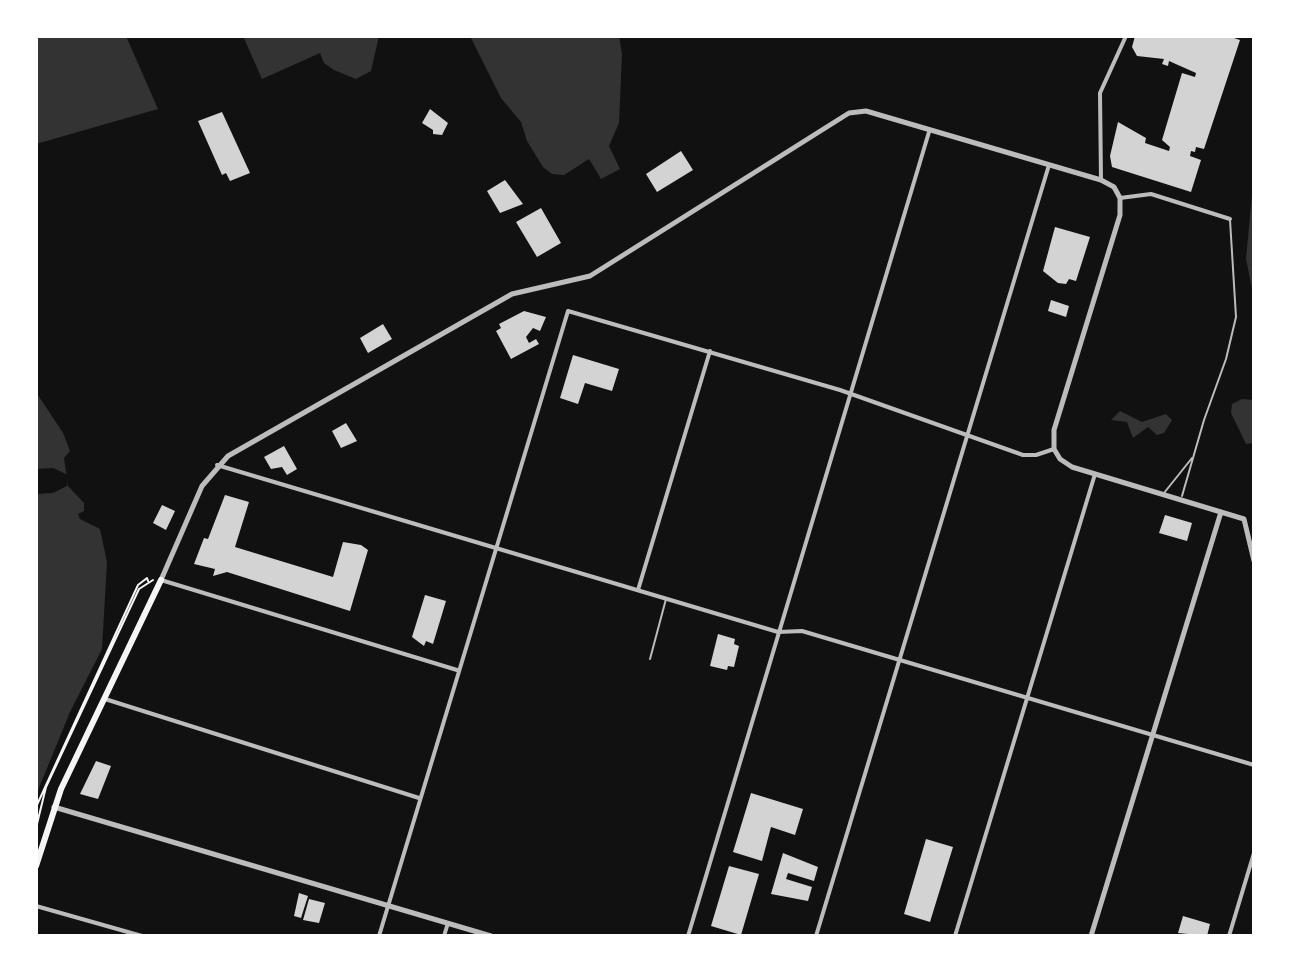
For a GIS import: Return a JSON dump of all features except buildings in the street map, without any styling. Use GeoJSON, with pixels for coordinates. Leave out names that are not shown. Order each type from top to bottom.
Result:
{"type":"FeatureCollection","features":[{"type":"Feature","properties":{"kind":"main road"},"geometry":{"type":"LineString","coordinates":[[36,866],[54,807],[158,580]]}},
{"type":"Feature","properties":{"kind":"street"},"geometry":{"type":"LineString","coordinates":[[1101,180],[1100,93],[1126,36]]}},
{"type":"Feature","properties":{"kind":"street"},"geometry":{"type":"LineString","coordinates":[[457,670],[158,580],[202,486],[217,465],[502,299],[528,288],[590,276],[849,113],[866,111],[929,132],[1101,180],[1114,187],[1120,198],[1118,222],[1054,430],[1054,449],[1068,465],[1244,519],[1250,533],[1254,561]]}},
{"type":"Feature","properties":{"kind":"street"},"geometry":{"type":"LineString","coordinates":[[688,936],[929,132]]}},
{"type":"Feature","properties":{"kind":"street"},"geometry":{"type":"LineString","coordinates":[[816,936],[1049,165]]}},
{"type":"Feature","properties":{"kind":"street"},"geometry":{"type":"LineString","coordinates":[[1120,198],[1151,194],[1230,219]]}},
{"type":"Feature","properties":{"kind":"street"},"geometry":{"type":"LineString","coordinates":[[379,936],[564,315],[574,310],[710,351],[851,394],[967,437],[1027,455],[1054,449]]}},
{"type":"Feature","properties":{"kind":"street"},"geometry":{"type":"LineString","coordinates":[[638,590],[710,351]]}},
{"type":"Feature","properties":{"kind":"street"},"geometry":{"type":"LineString","coordinates":[[217,465],[778,632],[802,631],[1254,765]]}},
{"type":"Feature","properties":{"kind":"street"},"geometry":{"type":"LineString","coordinates":[[955,936],[1095,474]]}},
{"type":"Feature","properties":{"kind":"street"},"geometry":{"type":"LineString","coordinates":[[1091,936],[1221,512]]}},
{"type":"Feature","properties":{"kind":"street"},"geometry":{"type":"LineString","coordinates":[[104,699],[419,798]]}},
{"type":"Feature","properties":{"kind":"street"},"geometry":{"type":"LineString","coordinates":[[54,807],[491,936]]}},
{"type":"Feature","properties":{"kind":"street"},"geometry":{"type":"LineString","coordinates":[[1229,936],[1254,853]]}},
{"type":"Feature","properties":{"kind":"street"},"geometry":{"type":"LineString","coordinates":[[36,906],[142,936]]}},
{"type":"Feature","properties":{"kind":"street"},"geometry":{"type":"LineString","coordinates":[[444,936],[448,923]]}},
{"type":"Feature","properties":{"kind":"lane"},"geometry":{"type":"LineString","coordinates":[[1181,501],[1226,359],[1236,317],[1230,219]]}},
{"type":"Feature","properties":{"kind":"lane"},"geometry":{"type":"LineString","coordinates":[[1162,495],[1193,457]]}},
{"type":"Feature","properties":{"kind":"lane"},"geometry":{"type":"LineString","coordinates":[[650,659],[667,598]]}},
{"type":"Feature","properties":{"kind":"path"},"geometry":{"type":"LineString","coordinates":[[36,807],[138,585],[147,578],[153,585]]}},
{"type":"Feature","properties":{"kind":"path"},"geometry":{"type":"LineString","coordinates":[[36,828],[46,787],[139,589],[148,581],[158,580]]}},
{"type":"Feature","properties":{"kind":"shaded area"},"geometry":{"type":"Polygon","coordinates":[[[36,36],[126,36],[158,109],[36,144],[36,36]]]}},
{"type":"Feature","properties":{"kind":"shaded area"},"geometry":{"type":"Polygon","coordinates":[[[243,36],[379,36],[371,71],[356,79],[324,63],[320,53],[262,79],[243,36]]]}},
{"type":"Feature","properties":{"kind":"shaded area"},"geometry":{"type":"Polygon","coordinates":[[[470,36],[619,36],[622,54],[619,123],[609,146],[620,169],[601,179],[589,159],[564,175],[552,174],[543,167],[527,141],[521,122],[501,98],[470,36]]]}},
{"type":"Feature","properties":{"kind":"shaded area"},"geometry":{"type":"Polygon","coordinates":[[[1254,173],[1254,298],[1246,259],[1254,173]]]}},
{"type":"Feature","properties":{"kind":"shaded area"},"geometry":{"type":"Polygon","coordinates":[[[36,392],[63,433],[70,451],[64,458],[68,486],[84,503],[84,511],[78,514],[80,519],[100,529],[107,562],[102,649],[70,712],[36,795],[36,392]]]}},
{"type":"Feature","properties":{"kind":"shaded area"},"geometry":{"type":"Polygon","coordinates":[[[1242,399],[1254,400],[1254,443],[1246,444],[1231,413],[1232,404],[1242,399]]]}},
{"type":"Feature","properties":{"kind":"shaded area"},"geometry":{"type":"Polygon","coordinates":[[[1120,411],[1142,422],[1166,414],[1172,420],[1164,433],[1157,435],[1148,427],[1133,438],[1127,422],[1111,420],[1120,411]]]}},
{"type":"Feature","properties":{"kind":"pier"},"geometry":{"type":"Polygon","coordinates":[[[53,468],[68,475],[67,486],[53,493],[36,494],[36,469],[53,468]]]}}]}
